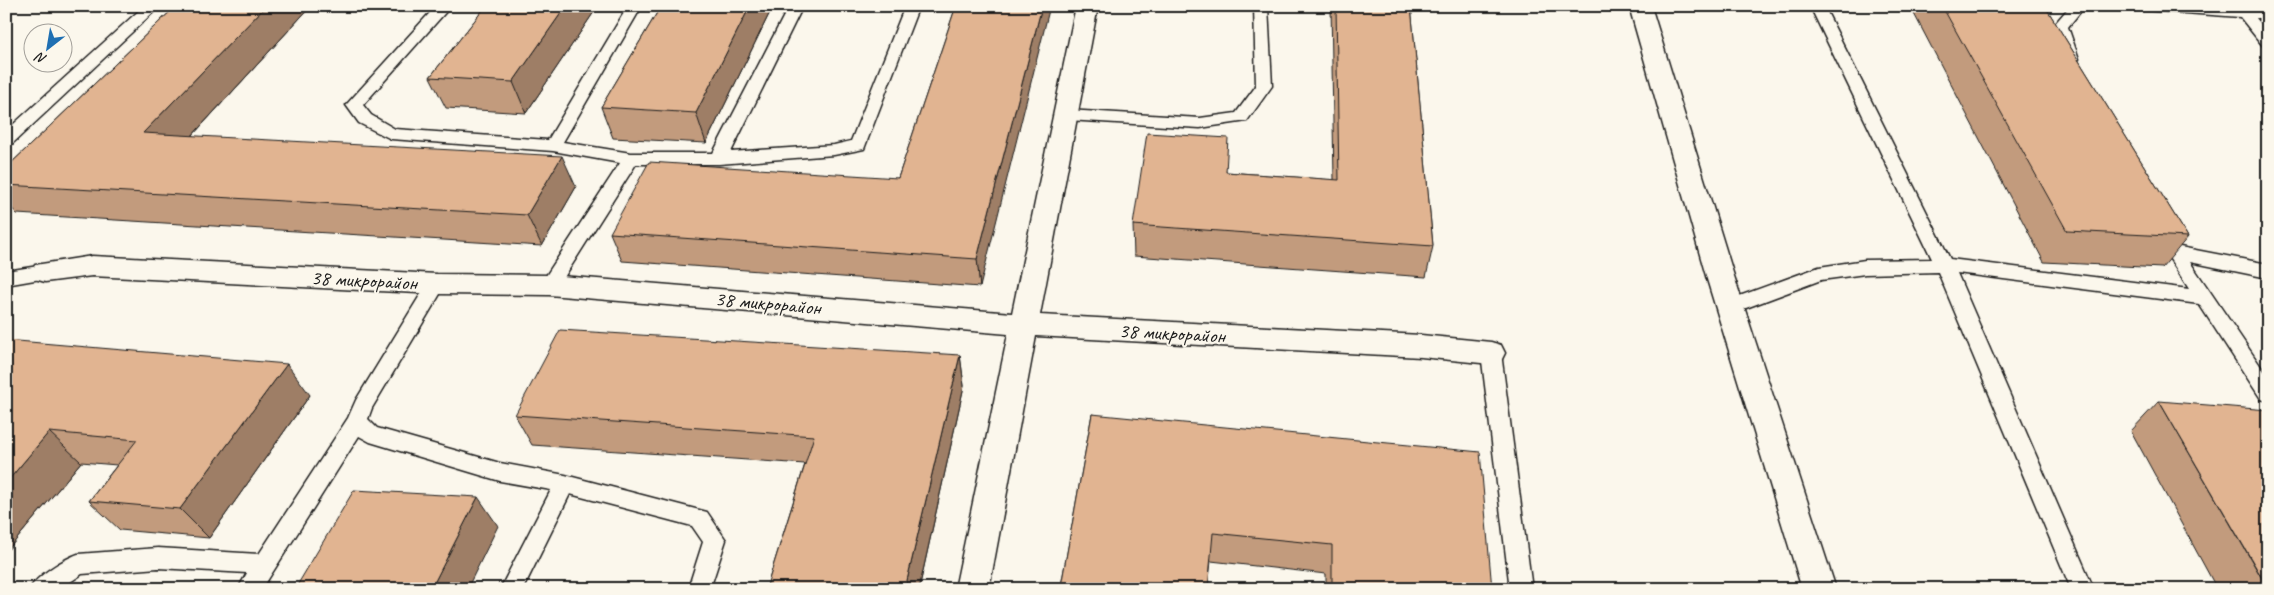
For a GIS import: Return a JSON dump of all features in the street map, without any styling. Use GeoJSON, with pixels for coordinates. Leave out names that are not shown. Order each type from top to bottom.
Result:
{"type":"FeatureCollection","features":[{"type":"Feature","properties":{"kind":"street"},"geometry":{"type":"LineString","coordinates":[[972,589],[1087,6]]}},
{"type":"Feature","properties":{"kind":"street"},"geometry":{"type":"LineString","coordinates":[[1640,6],[1730,307],[1819,589]]}},
{"type":"Feature","properties":{"kind":"street","name":"38 микрорайон"},"geometry":{"type":"LineString","coordinates":[[44,272],[92,266],[438,284],[549,285],[1025,325],[1411,345],[1491,353]]}},
{"type":"Feature","properties":{"kind":"lane"},"geometry":{"type":"LineString","coordinates":[[6,140],[153,6]]}},
{"type":"Feature","properties":{"kind":"lane"},"geometry":{"type":"LineString","coordinates":[[444,6],[354,105],[365,119],[391,134],[553,146],[631,159],[719,158],[834,150],[858,145],[912,6]]}},
{"type":"Feature","properties":{"kind":"lane"},"geometry":{"type":"LineString","coordinates":[[553,146],[635,6]]}},
{"type":"Feature","properties":{"kind":"lane"},"geometry":{"type":"LineString","coordinates":[[719,158],[796,6]]}},
{"type":"Feature","properties":{"kind":"lane"},"geometry":{"type":"LineString","coordinates":[[1067,115],[1200,123],[1241,117],[1264,86],[1260,6]]}},
{"type":"Feature","properties":{"kind":"lane"},"geometry":{"type":"LineString","coordinates":[[1817,6],[1957,292],[2083,589]]}},
{"type":"Feature","properties":{"kind":"lane"},"geometry":{"type":"LineString","coordinates":[[2078,6],[2060,26],[2078,77]]}},
{"type":"Feature","properties":{"kind":"lane"},"geometry":{"type":"LineString","coordinates":[[2144,6],[2268,14]]}},
{"type":"Feature","properties":{"kind":"lane"},"geometry":{"type":"LineString","coordinates":[[2246,13],[2268,43]]}},
{"type":"Feature","properties":{"kind":"lane"},"geometry":{"type":"LineString","coordinates":[[549,285],[631,159]]}},
{"type":"Feature","properties":{"kind":"lane"},"geometry":{"type":"LineString","coordinates":[[2154,219],[2268,393]]}},
{"type":"Feature","properties":{"kind":"lane"},"geometry":{"type":"LineString","coordinates":[[2174,252],[2268,271]]}},
{"type":"Feature","properties":{"kind":"lane"},"geometry":{"type":"LineString","coordinates":[[1730,307],[1819,274],[1865,267],[1944,265],[2206,298]]}},
{"type":"Feature","properties":{"kind":"lane"},"geometry":{"type":"LineString","coordinates":[[6,278],[44,272]]}},
{"type":"Feature","properties":{"kind":"lane"},"geometry":{"type":"LineString","coordinates":[[249,589],[357,421],[363,406],[438,284]]}},
{"type":"Feature","properties":{"kind":"lane"},"geometry":{"type":"LineString","coordinates":[[1491,353],[1521,589]]}},
{"type":"Feature","properties":{"kind":"lane"},"geometry":{"type":"LineString","coordinates":[[357,421],[370,434],[500,472],[565,484],[699,520],[715,540],[699,589]]}},
{"type":"Feature","properties":{"kind":"lane"},"geometry":{"type":"LineString","coordinates":[[511,589],[565,484]]}},
{"type":"Feature","properties":{"kind":"lane"},"geometry":{"type":"LineString","coordinates":[[41,589],[78,564],[158,558],[264,564]]}},
{"type":"Feature","properties":{"kind":"building"},"geometry":{"type":"Polygon","coordinates":[[[176,6],[266,6],[143,133],[562,156],[527,215],[6,185],[6,168],[176,6]]]}},
{"type":"Feature","properties":{"kind":"building"},"geometry":{"type":"Polygon","coordinates":[[[486,6],[566,6],[513,82],[430,77],[486,6]]]}},
{"type":"Feature","properties":{"kind":"building"},"geometry":{"type":"Polygon","coordinates":[[[661,6],[750,6],[696,113],[601,107],[661,6]]]}},
{"type":"Feature","properties":{"kind":"building"},"geometry":{"type":"Polygon","coordinates":[[[956,6],[1042,6],[977,259],[610,233],[649,162],[898,178],[956,6]]]}},
{"type":"Feature","properties":{"kind":"building"},"geometry":{"type":"Polygon","coordinates":[[[1336,6],[1411,6],[1433,246],[1133,225],[1147,133],[1228,138],[1226,172],[1339,180],[1336,6]]]}},
{"type":"Feature","properties":{"kind":"building"},"geometry":{"type":"Polygon","coordinates":[[[1942,6],[2045,6],[2188,237],[2067,231],[1942,6]]]}},
{"type":"Feature","properties":{"kind":"building"},"geometry":{"type":"Polygon","coordinates":[[[560,330],[960,355],[905,589],[766,589],[814,436],[515,415],[560,330]]]}},
{"type":"Feature","properties":{"kind":"building"},"geometry":{"type":"Polygon","coordinates":[[[6,340],[287,364],[180,509],[89,501],[137,440],[49,432],[6,483],[6,340]]]}},
{"type":"Feature","properties":{"kind":"building"},"geometry":{"type":"Polygon","coordinates":[[[2159,401],[2268,410],[2268,588],[2159,401]]]}},
{"type":"Feature","properties":{"kind":"building"},"geometry":{"type":"Polygon","coordinates":[[[1092,414],[1480,452],[1492,589],[1332,589],[1332,545],[1213,533],[1208,589],[1090,589],[1061,586],[1092,414]]]}},
{"type":"Feature","properties":{"kind":"building"},"geometry":{"type":"Polygon","coordinates":[[[354,490],[478,497],[431,589],[295,589],[354,490]]]}}]}
